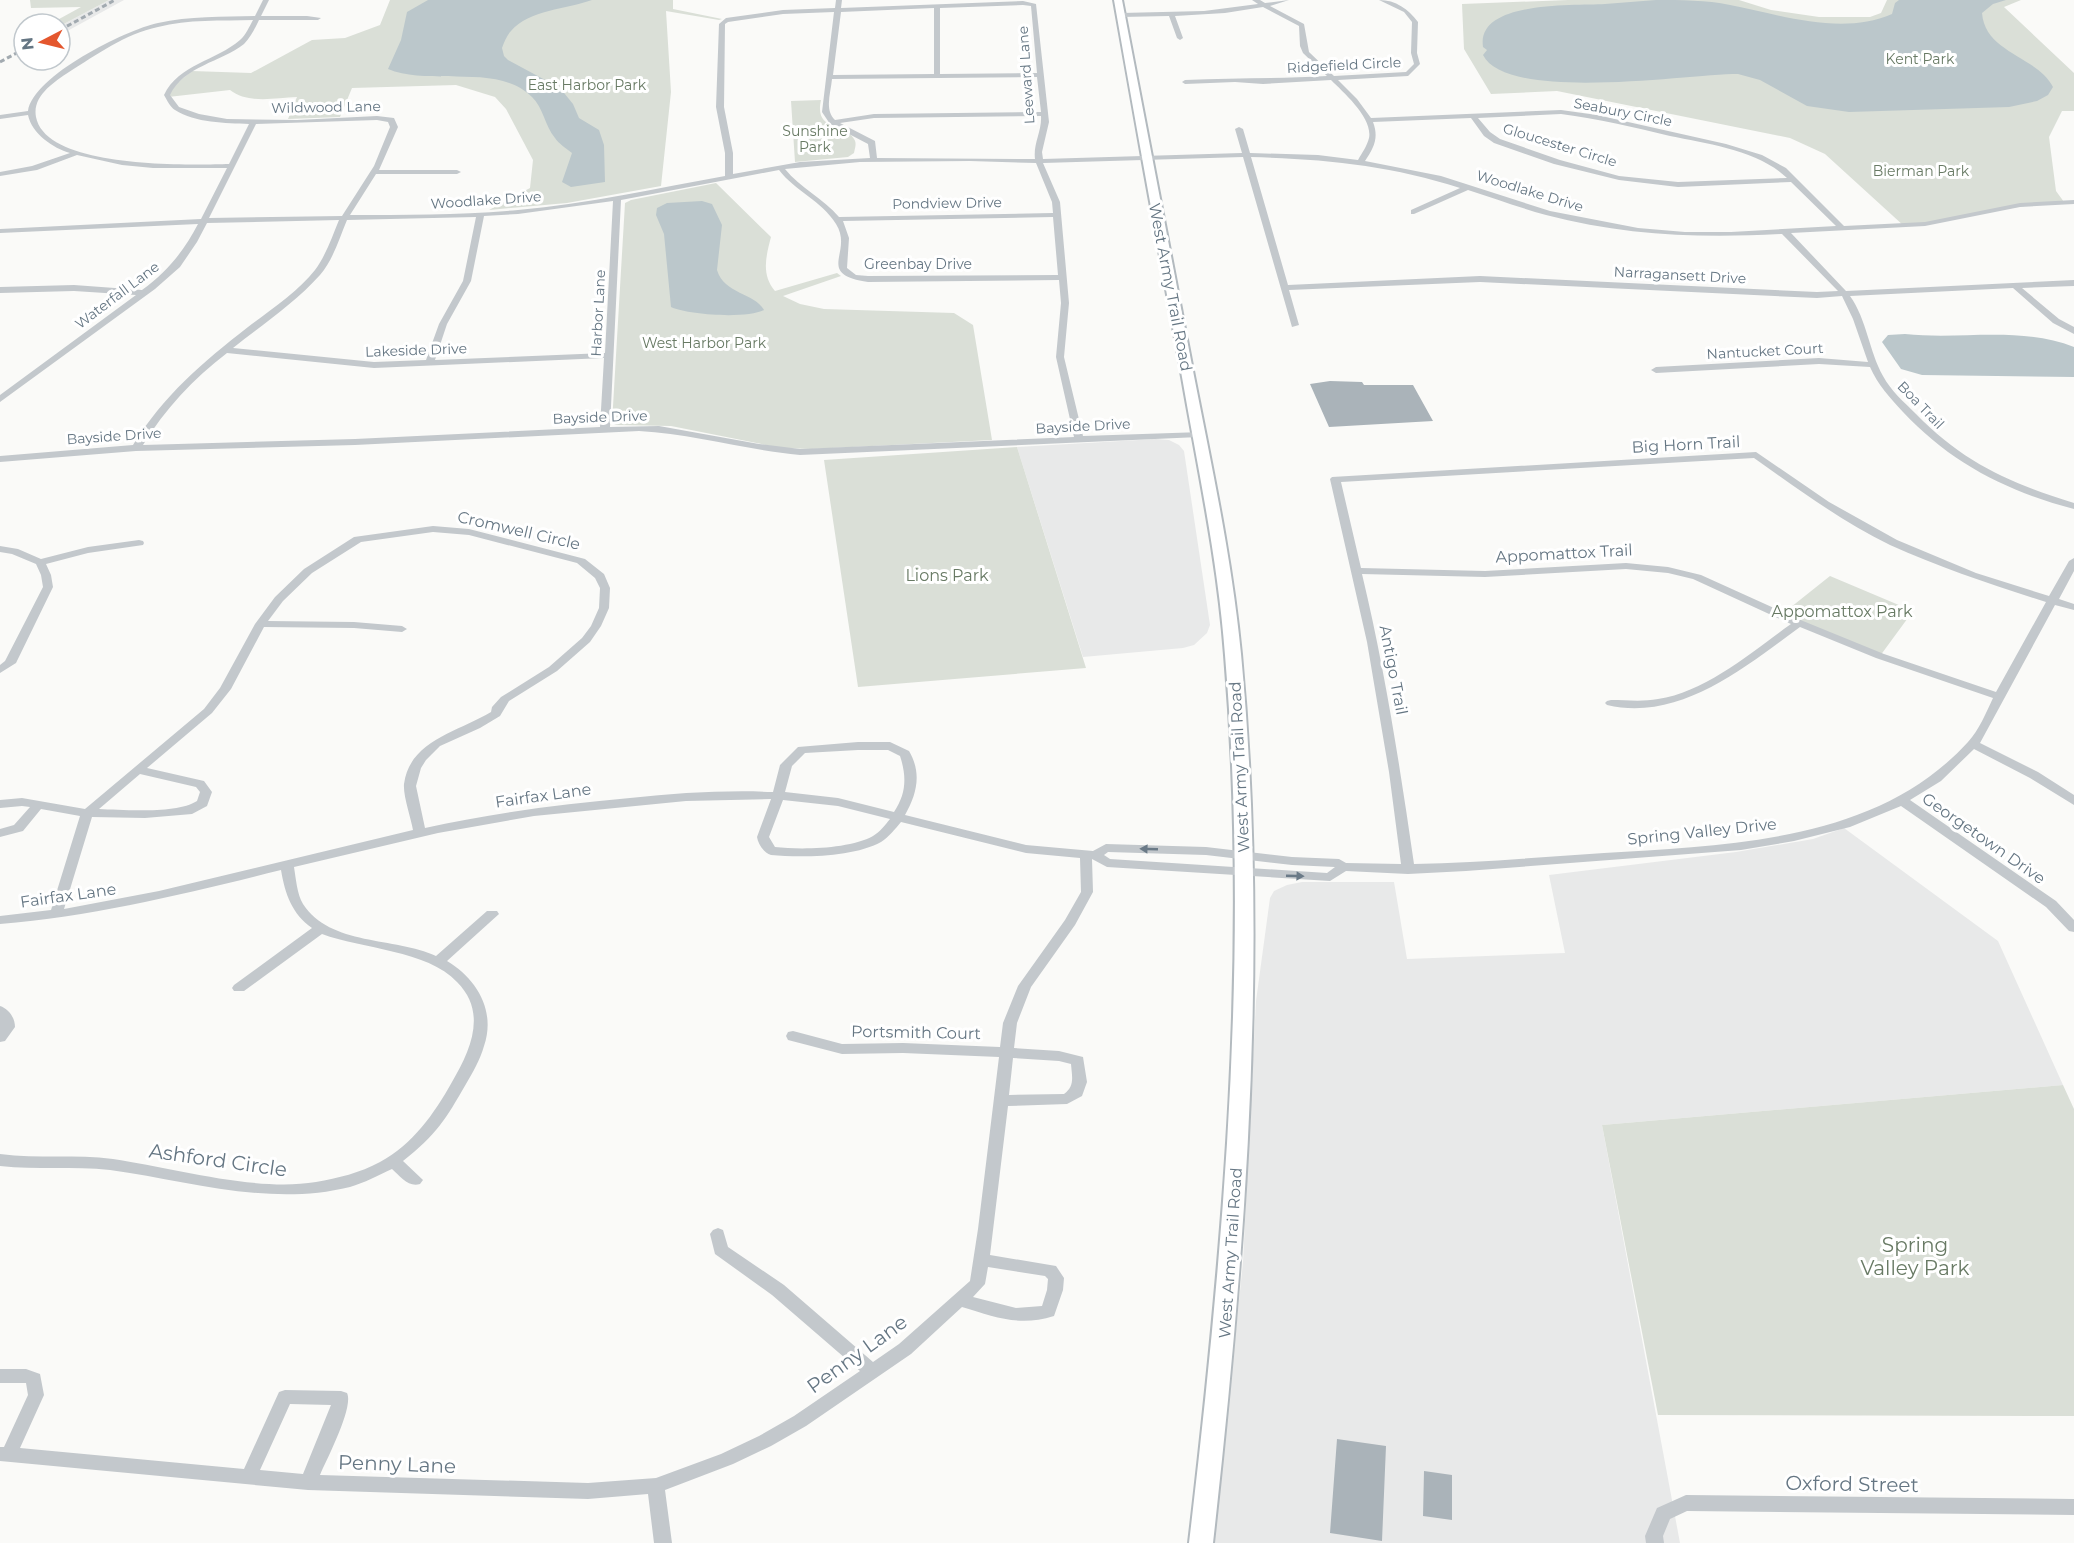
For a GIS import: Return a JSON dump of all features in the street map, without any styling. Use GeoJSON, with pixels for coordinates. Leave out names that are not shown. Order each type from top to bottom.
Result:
{"type":"FeatureCollection","features":[{"type":"Feature","properties":{"kind":"main road","name":"West Army Trail Road"},"geometry":{"type":"LineString","coordinates":[[1118,0],[1220,554],[1239,725],[1245,946],[1242,1086],[1230,1261],[1201,1543]]}},
{"type":"Feature","properties":{"kind":"street","name":"Wildwood Lane"},"geometry":{"type":"LineString","coordinates":[[136,448],[147,426],[170,398],[317,273],[329,254],[344,218],[375,172],[394,127],[391,120],[377,118],[220,121],[187,114],[171,105],[166,94],[171,85],[243,41],[258,18],[266,0]]}},
{"type":"Feature","properties":{"kind":"street"},"geometry":{"type":"LineString","coordinates":[[839,0],[825,109],[827,117],[858,135],[865,142],[872,143],[874,160]]}},
{"type":"Feature","properties":{"kind":"street"},"geometry":{"type":"LineString","coordinates":[[1255,0],[1302,25],[1305,34],[1304,51],[1345,90],[1368,120],[1373,132],[1372,140],[1360,162]]}},
{"type":"Feature","properties":{"kind":"street"},"geometry":{"type":"LineString","coordinates":[[1121,13],[1220,11],[1286,0]]}},
{"type":"Feature","properties":{"kind":"street","name":"Ridgefield Circle"},"geometry":{"type":"LineString","coordinates":[[1185,82],[1234,80],[1263,82],[1408,74],[1416,66],[1415,21],[1406,11],[1382,0]]}},
{"type":"Feature","properties":{"kind":"street","name":"Leeward Lane"},"geometry":{"type":"LineString","coordinates":[[729,177],[729,153],[720,107],[722,24],[726,20],[774,13],[1023,3],[1034,5],[1044,114],[1039,158]]}},
{"type":"Feature","properties":{"kind":"street"},"geometry":{"type":"LineString","coordinates":[[937,6],[937,76]]}},
{"type":"Feature","properties":{"kind":"street"},"geometry":{"type":"LineString","coordinates":[[1171,13],[1180,38]]}},
{"type":"Feature","properties":{"kind":"street"},"geometry":{"type":"LineString","coordinates":[[230,166],[153,166],[116,162],[77,153],[48,139],[36,127],[31,113],[39,94],[54,79],[138,30],[176,22],[318,18]]}},
{"type":"Feature","properties":{"kind":"street"},"geometry":{"type":"LineString","coordinates":[[830,77],[1040,75]]}},
{"type":"Feature","properties":{"kind":"street","name":"Seabury Circle"},"geometry":{"type":"LineString","coordinates":[[1368,120],[1552,112],[1597,117],[1745,152],[1773,164],[1794,180],[1843,228]]}},
{"type":"Feature","properties":{"kind":"street"},"geometry":{"type":"LineString","coordinates":[[0,117],[31,113]]}},
{"type":"Feature","properties":{"kind":"street"},"geometry":{"type":"LineString","coordinates":[[834,122],[874,116],[1044,114]]}},
{"type":"Feature","properties":{"kind":"street","name":"Gloucester Circle"},"geometry":{"type":"LineString","coordinates":[[1472,116],[1486,134],[1497,141],[1598,173],[1625,179],[1690,185],[1794,180]]}},
{"type":"Feature","properties":{"kind":"street","name":"Waterfall Lane"},"geometry":{"type":"LineString","coordinates":[[0,399],[144,293],[183,258],[254,122]]}},
{"type":"Feature","properties":{"kind":"street"},"geometry":{"type":"LineString","coordinates":[[1239,129],[1295,325]]}},
{"type":"Feature","properties":{"kind":"street"},"geometry":{"type":"LineString","coordinates":[[860,160],[861,144],[865,142]]}},
{"type":"Feature","properties":{"kind":"street"},"geometry":{"type":"LineString","coordinates":[[0,174],[34,168],[77,153]]}},
{"type":"Feature","properties":{"kind":"street","name":"Woodlake Drive"},"geometry":{"type":"LineString","coordinates":[[0,231],[544,210],[780,167],[803,175],[860,160],[1039,158],[1118,160],[1122,157],[1286,155],[1360,162],[1410,171],[1548,213],[1613,227],[1685,234],[1925,224],[2020,205],[2074,202]]}},
{"type":"Feature","properties":{"kind":"street"},"geometry":{"type":"LineString","coordinates":[[1039,158],[1056,202],[1065,303],[1060,357],[1079,439]]}},
{"type":"Feature","properties":{"kind":"street"},"geometry":{"type":"LineString","coordinates":[[780,167],[793,182],[803,175],[837,219]]}},
{"type":"Feature","properties":{"kind":"street"},"geometry":{"type":"LineString","coordinates":[[375,172],[457,172]]}},
{"type":"Feature","properties":{"kind":"street"},"geometry":{"type":"LineString","coordinates":[[1414,212],[1468,187]]}},
{"type":"Feature","properties":{"kind":"street","name":"Harbor Lane"},"geometry":{"type":"LineString","coordinates":[[605,429],[617,198]]}},
{"type":"Feature","properties":{"kind":"street"},"geometry":{"type":"LineString","coordinates":[[429,364],[443,324],[466,281],[480,214]]}},
{"type":"Feature","properties":{"kind":"street","name":"Pondview Drive"},"geometry":{"type":"LineString","coordinates":[[837,219],[1057,215]]}},
{"type":"Feature","properties":{"kind":"street","name":"Greenbay Drive"},"geometry":{"type":"LineString","coordinates":[[837,219],[845,234],[842,267],[846,274],[852,277],[868,279],[1063,277]]}},
{"type":"Feature","properties":{"kind":"street","name":"Boa Trail"},"geometry":{"type":"LineString","coordinates":[[1784,231],[1853,307],[1874,365],[1885,387],[1929,434],[1954,454],[2001,481],[2074,506]]}},
{"type":"Feature","properties":{"kind":"street","name":"Narragansett Drive"},"geometry":{"type":"LineString","coordinates":[[1285,288],[1473,279],[1843,294],[2074,283]]}},
{"type":"Feature","properties":{"kind":"street"},"geometry":{"type":"LineString","coordinates":[[2015,286],[2056,321],[2074,331]]}},
{"type":"Feature","properties":{"kind":"street"},"geometry":{"type":"LineString","coordinates":[[0,290],[74,288],[144,293]]}},
{"type":"Feature","properties":{"kind":"street","name":"Lakeside Drive"},"geometry":{"type":"LineString","coordinates":[[225,350],[357,364],[429,364],[609,355]]}},
{"type":"Feature","properties":{"kind":"street","name":"Nantucket Court"},"geometry":{"type":"LineString","coordinates":[[1656,370],[1820,361],[1874,365]]}},
{"type":"Feature","properties":{"kind":"street","name":"Bayside Drive"},"geometry":{"type":"LineString","coordinates":[[0,459],[136,448],[367,442],[639,428],[676,430],[758,448],[800,452],[1199,434]]}},
{"type":"Feature","properties":{"kind":"street","name":"Big Horn Trail"},"geometry":{"type":"LineString","coordinates":[[1335,479],[1756,455],[1825,504],[1893,542],[1972,575],[2074,607]]}},
{"type":"Feature","properties":{"kind":"street","name":"Antigo Trail"},"geometry":{"type":"LineString","coordinates":[[1335,479],[1358,571],[1385,707],[1408,870]]}},
{"type":"Feature","properties":{"kind":"street","name":"Cromwell Circle"},"geometry":{"type":"LineString","coordinates":[[87,813],[198,721],[216,702],[260,624],[279,599],[308,571],[357,539],[433,529],[469,532],[581,561],[600,576],[605,588],[604,608],[596,626],[586,640],[554,669],[505,699],[498,707],[496,714],[476,726],[436,743],[422,758],[410,786],[420,833]]}},
{"type":"Feature","properties":{"kind":"street"},"geometry":{"type":"LineString","coordinates":[[0,549],[14,551],[40,562],[88,550],[139,543]]}},
{"type":"Feature","properties":{"kind":"street","name":"Spring Valley Drive"},"geometry":{"type":"LineString","coordinates":[[1244,863],[1330,877],[1343,867],[1408,870],[1749,845],[1830,829],[1901,800],[1944,771],[1973,744],[2074,561]]}},
{"type":"Feature","properties":{"kind":"street"},"geometry":{"type":"LineString","coordinates":[[0,669],[9,663],[48,587],[40,562]]}},
{"type":"Feature","properties":{"kind":"street","name":"Appomattox Trail"},"geometry":{"type":"LineString","coordinates":[[1358,571],[1477,574],[1614,566],[1654,568],[1697,577],[1799,623],[1880,656],[2000,697]]}},
{"type":"Feature","properties":{"kind":"street"},"geometry":{"type":"LineString","coordinates":[[1611,703],[1661,702],[1688,693],[1736,668],[1799,623]]}},
{"type":"Feature","properties":{"kind":"street"},"geometry":{"type":"LineString","coordinates":[[260,624],[354,624],[402,629]]}},
{"type":"Feature","properties":{"kind":"street"},"geometry":{"type":"LineString","coordinates":[[1973,744],[2034,775],[2074,801]]}},
{"type":"Feature","properties":{"kind":"street"},"geometry":{"type":"LineString","coordinates":[[890,746],[905,754],[912,787],[898,817],[879,839],[858,846],[784,853],[771,851],[763,837],[778,796],[786,765],[802,750],[890,746]]}},
{"type":"Feature","properties":{"kind":"street"},"geometry":{"type":"LineString","coordinates":[[0,804],[22,802],[87,813],[175,813],[192,810],[203,803],[206,792],[200,784],[138,770]]}},
{"type":"Feature","properties":{"kind":"street","name":"Fairfax Lane"},"geometry":{"type":"LineString","coordinates":[[0,920],[56,915],[143,900],[420,833],[501,817],[572,807],[699,795],[778,796],[838,802],[1026,849],[1090,854],[1107,863],[1244,863]]}},
{"type":"Feature","properties":{"kind":"street","name":"Georgetown Drive"},"geometry":{"type":"LineString","coordinates":[[1901,800],[2051,904],[2074,928]]}},
{"type":"Feature","properties":{"kind":"street"},"geometry":{"type":"LineString","coordinates":[[0,833],[24,826],[38,805]]}},
{"type":"Feature","properties":{"kind":"street"},"geometry":{"type":"LineString","coordinates":[[56,915],[87,813]]}},
{"type":"Feature","properties":{"kind":"street","name":"Penny Lane"},"geometry":{"type":"LineString","coordinates":[[0,1376],[26,1376],[34,1379],[36,1395],[4,1454],[308,1482],[552,1491],[656,1486],[727,1459],[765,1441],[905,1349],[977,1284],[1005,1052],[1015,1008],[1025,986],[1070,922],[1087,892],[1090,854]]}},
{"type":"Feature","properties":{"kind":"street","name":"Ashford Circle"},"geometry":{"type":"LineString","coordinates":[[0,1160],[111,1164],[255,1188],[290,1191],[335,1185],[363,1176],[394,1162],[421,1139],[434,1124],[474,1058],[481,1038],[481,1014],[461,977],[425,954],[347,938],[321,928],[301,911],[296,903],[287,866]]}},
{"type":"Feature","properties":{"kind":"street"},"geometry":{"type":"LineString","coordinates":[[438,962],[492,914]]}},
{"type":"Feature","properties":{"kind":"street"},"geometry":{"type":"LineString","coordinates":[[239,988],[321,928]]}},
{"type":"Feature","properties":{"kind":"street"},"geometry":{"type":"LineString","coordinates":[[0,1011],[8,1020],[8,1027],[0,1037]]}},
{"type":"Feature","properties":{"kind":"street","name":"Portsmith Court"},"geometry":{"type":"LineString","coordinates":[[793,1036],[842,1049],[903,1048],[1005,1052],[1059,1056],[1078,1061],[1080,1082],[1077,1092],[1067,1099],[1000,1101]]}},
{"type":"Feature","properties":{"kind":"street"},"geometry":{"type":"LineString","coordinates":[[394,1162],[415,1180]]}},
{"type":"Feature","properties":{"kind":"street"},"geometry":{"type":"LineString","coordinates":[[718,1234],[722,1250],[778,1290],[872,1371]]}},
{"type":"Feature","properties":{"kind":"street"},"geometry":{"type":"LineString","coordinates":[[959,1300],[1021,1316],[1039,1316],[1048,1311],[1055,1290],[1056,1278],[1050,1270],[981,1260]]}},
{"type":"Feature","properties":{"kind":"street","name":"Penny Lane"},"geometry":{"type":"LineString","coordinates":[[249,1476],[285,1397],[340,1398],[337,1414],[308,1482]]}},
{"type":"Feature","properties":{"kind":"street"},"geometry":{"type":"LineString","coordinates":[[656,1486],[663,1543]]}},
{"type":"Feature","properties":{"kind":"street","name":"Oxford Street"},"geometry":{"type":"LineString","coordinates":[[1655,1543],[1654,1536],[1663,1514],[1686,1503],[2074,1507]]}},
{"type":"Feature","properties":{"kind":"shaded area"},"geometry":{"type":"Polygon","coordinates":[[[109,0],[124,0],[72,28],[72,20],[109,0]]]}},
{"type":"Feature","properties":{"kind":"shaded area"},"geometry":{"type":"Polygon","coordinates":[[[428,0],[592,0],[538,14],[528,19],[511,31],[502,48],[508,60],[560,88],[573,104],[579,118],[599,130],[604,145],[605,182],[571,187],[562,182],[572,153],[558,142],[536,101],[518,86],[501,80],[424,76],[388,69],[401,40],[407,12],[428,0]]]}},
{"type":"Feature","properties":{"kind":"shaded area","name":"Kent Park"},"geometry":{"type":"Polygon","coordinates":[[[1656,0],[1712,2],[1811,22],[1852,23],[1892,14],[1895,3],[1899,0],[2006,0],[1993,4],[1982,13],[1985,26],[2002,46],[2036,68],[2053,87],[2048,95],[2037,101],[2009,107],[1849,112],[1807,106],[1760,80],[1738,74],[1601,83],[1561,82],[1526,78],[1499,70],[1483,55],[1487,50],[1483,47],[1485,32],[1495,21],[1510,13],[1551,6],[1656,0]]]}},
{"type":"Feature","properties":{"kind":"shaded area"},"geometry":{"type":"Polygon","coordinates":[[[702,201],[712,204],[722,225],[717,270],[721,278],[733,289],[760,304],[764,310],[756,313],[718,315],[671,307],[664,234],[656,215],[657,208],[667,203],[702,201]]]}},
{"type":"Feature","properties":{"kind":"shaded area"},"geometry":{"type":"Polygon","coordinates":[[[1888,335],[2012,335],[2054,341],[2074,347],[2074,377],[1922,375],[1901,369],[1882,342],[1888,335]]]}},
{"type":"Feature","properties":{"kind":"shaded area"},"geometry":{"type":"Polygon","coordinates":[[[1169,440],[1179,445],[1184,451],[1210,625],[1207,633],[1194,645],[1183,648],[1083,657],[1017,447],[1169,440]]]}},
{"type":"Feature","properties":{"kind":"shaded area"},"geometry":{"type":"Polygon","coordinates":[[[1844,828],[1998,941],[2063,1085],[1602,1125],[1680,1543],[1214,1543],[1243,1262],[1256,1001],[1270,898],[1274,891],[1302,882],[1394,882],[1407,959],[1565,953],[1549,875],[1736,852],[1813,839],[1844,828]]]}},
{"type":"Feature","properties":{"kind":"green space"},"geometry":{"type":"Polygon","coordinates":[[[30,0],[109,0],[72,20],[72,12],[81,7],[31,8],[30,0]]]}},
{"type":"Feature","properties":{"kind":"green space","name":"East Harbor Park"},"geometry":{"type":"Polygon","coordinates":[[[390,0],[673,0],[673,9],[722,19],[666,11],[671,92],[661,186],[567,203],[489,210],[530,188],[533,160],[506,109],[495,97],[456,85],[352,88],[340,117],[288,119],[297,97],[253,99],[230,90],[168,97],[172,87],[192,71],[251,73],[312,40],[345,38],[380,25],[390,0]]]}},
{"type":"Feature","properties":{"kind":"green space","name":"Kent Park"},"geometry":{"type":"Polygon","coordinates":[[[1568,0],[1739,0],[1771,10],[1819,17],[1870,17],[1881,13],[1887,0],[2021,0],[2004,7],[2074,73],[2074,111],[2062,111],[2049,137],[2056,191],[2064,202],[2024,206],[1904,226],[1825,154],[1790,138],[1557,91],[1491,94],[1464,49],[1462,4],[1568,0]]]}},
{"type":"Feature","properties":{"kind":"green space","name":"Sunshine Park"},"geometry":{"type":"Polygon","coordinates":[[[821,100],[822,117],[826,122],[844,130],[854,139],[856,146],[854,153],[848,157],[795,162],[791,101],[821,100]]]}},
{"type":"Feature","properties":{"kind":"green space","name":"West Harbor Park"},"geometry":{"type":"Polygon","coordinates":[[[716,183],[771,237],[766,258],[766,272],[775,291],[837,273],[841,276],[783,296],[800,304],[824,309],[954,313],[973,325],[992,440],[812,449],[781,448],[671,426],[612,423],[625,203],[716,183]]]}},
{"type":"Feature","properties":{"kind":"green space","name":"Lions Park"},"geometry":{"type":"Polygon","coordinates":[[[1017,447],[1086,668],[858,687],[824,460],[1017,447]]]}},
{"type":"Feature","properties":{"kind":"green space","name":"Appomattox Park"},"geometry":{"type":"Polygon","coordinates":[[[1830,576],[1913,611],[1880,656],[1781,615],[1830,576]]]}},
{"type":"Feature","properties":{"kind":"green space","name":"Spring Valley Park"},"geometry":{"type":"Polygon","coordinates":[[[2063,1085],[2074,1109],[2074,1416],[1658,1415],[1602,1125],[2063,1085]]]}},
{"type":"Feature","properties":{"kind":"building"},"geometry":{"type":"Polygon","coordinates":[[[1330,381],[1362,382],[1364,385],[1413,385],[1433,421],[1329,427],[1310,384],[1330,381]]]}},
{"type":"Feature","properties":{"kind":"building"},"geometry":{"type":"Polygon","coordinates":[[[1337,1439],[1386,1446],[1382,1541],[1330,1533],[1337,1439]]]}},
{"type":"Feature","properties":{"kind":"building"},"geometry":{"type":"Polygon","coordinates":[[[1424,1471],[1452,1475],[1452,1520],[1423,1516],[1424,1471]]]}},
{"type":"Feature","properties":{"kind":"railway"},"geometry":{"type":"LineString","coordinates":[[72,23],[115,0]]}},
{"type":"Feature","properties":{"kind":"railway"},"geometry":{"type":"LineString","coordinates":[[0,62],[12,56]]}},
{"type":"Feature","properties":{"kind":"park label","name":"Bierman Park"},"geometry":{"type":"Point","coordinates":[1921,171]}}]}
